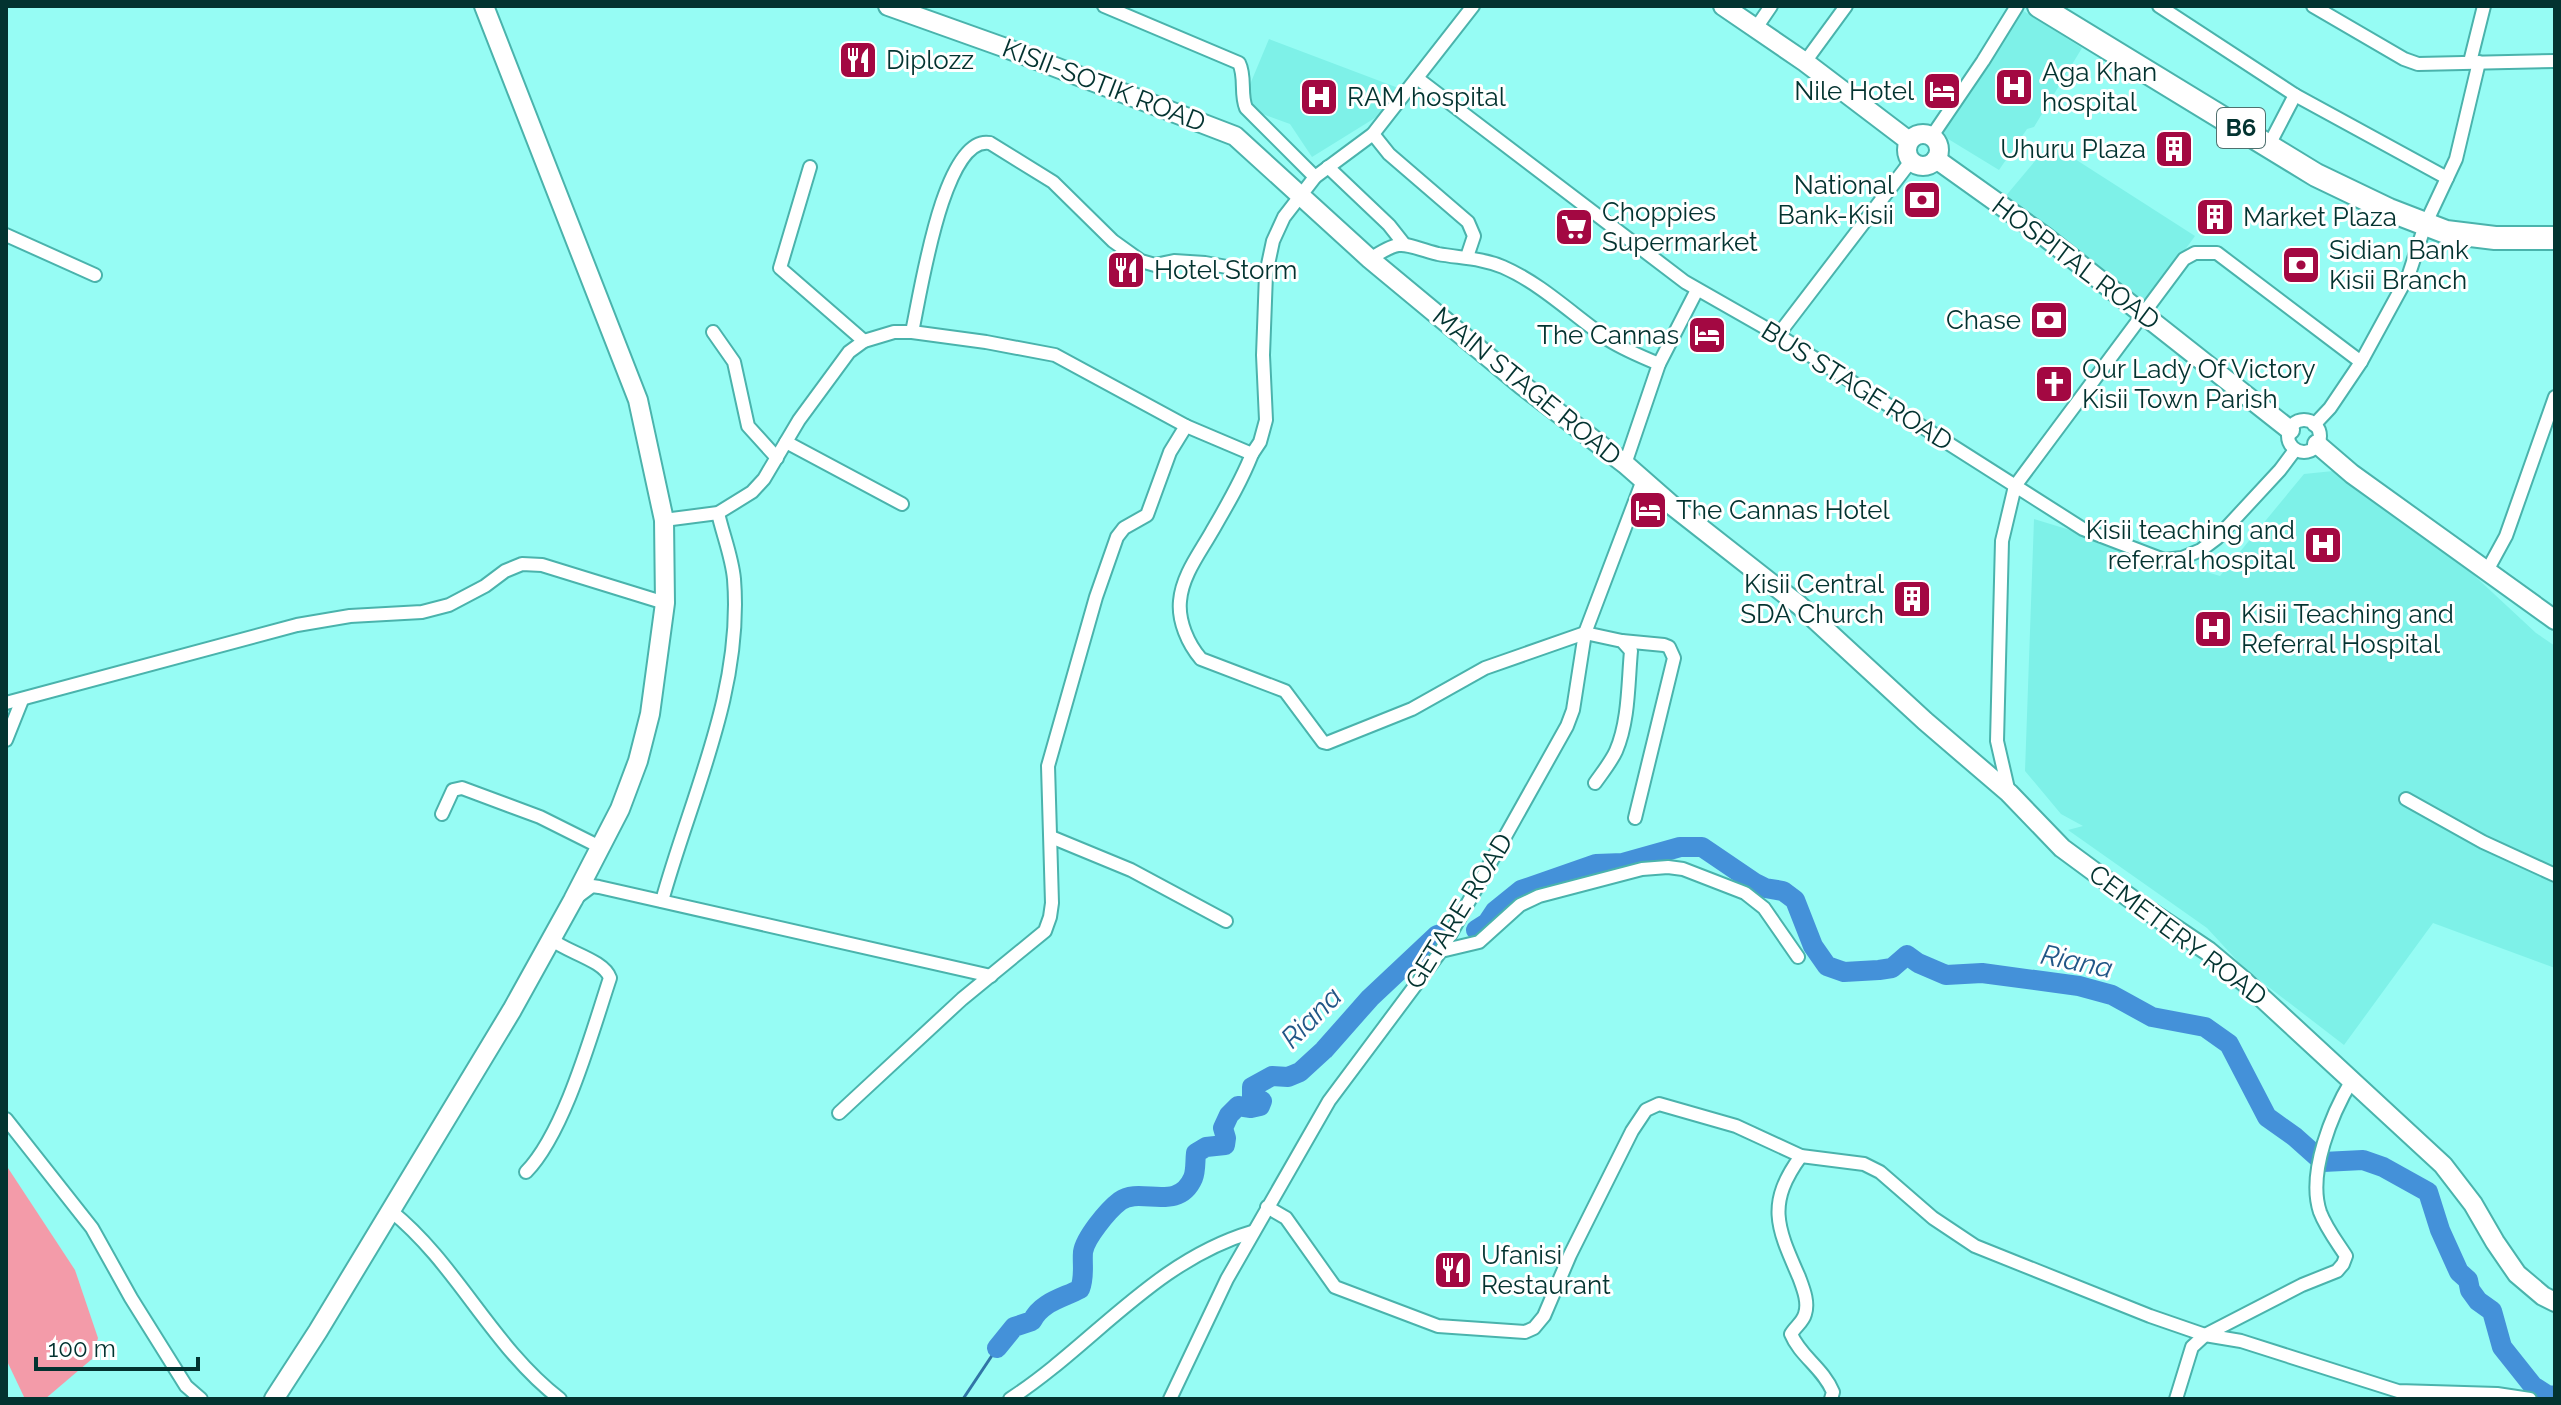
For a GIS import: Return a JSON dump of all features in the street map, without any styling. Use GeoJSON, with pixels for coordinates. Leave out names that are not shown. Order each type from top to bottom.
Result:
{"type":"FeatureCollection","features":[{"type":"Feature","properties":{"kind":"highway","name":"B6"},"geometry":{"type":"LineString","coordinates":[[2039,6],[2065,13],[2316,175],[2425,225],[2446,232],[2495,238],[2555,238]]}},
{"type":"Feature","properties":{"kind":"street"},"geometry":{"type":"LineString","coordinates":[[274,1399],[391,1211],[573,900],[620,809],[650,714],[665,603],[664,520],[638,400],[484,6]]}},
{"type":"Feature","properties":{"kind":"street","name":"KISII-SOTIK ROAD"},"geometry":{"type":"LineString","coordinates":[[888,6],[1235,136],[1256,158],[1303,196]]}},
{"type":"Feature","properties":{"kind":"street"},"geometry":{"type":"LineString","coordinates":[[1104,6],[1239,63],[1246,108],[1315,177]]}},
{"type":"Feature","properties":{"kind":"street"},"geometry":{"type":"LineString","coordinates":[[1473,6],[1373,134],[1315,177],[1284,217],[1273,241],[1266,274],[1263,355],[1266,420],[1260,442],[1237,488],[1184,583],[1180,599],[1182,623],[1194,651],[1201,659],[1285,691],[1323,742],[1331,742],[1412,709],[1485,668],[1585,633],[1669,647],[1674,658],[1635,818]]}},
{"type":"Feature","properties":{"kind":"street"},"geometry":{"type":"LineString","coordinates":[[1723,6],[1805,62],[1909,141]]}},
{"type":"Feature","properties":{"kind":"street"},"geometry":{"type":"LineString","coordinates":[[1756,28],[1771,6]]}},
{"type":"Feature","properties":{"kind":"street"},"geometry":{"type":"LineString","coordinates":[[1805,62],[1846,6]]}},
{"type":"Feature","properties":{"kind":"street"},"geometry":{"type":"LineString","coordinates":[[1932,136],[2017,6]]}},
{"type":"Feature","properties":{"kind":"street"},"geometry":{"type":"LineString","coordinates":[[2159,6],[2295,95],[2447,178]]}},
{"type":"Feature","properties":{"kind":"street"},"geometry":{"type":"LineString","coordinates":[[2313,6],[2418,64],[2555,61]]}},
{"type":"Feature","properties":{"kind":"street"},"geometry":{"type":"LineString","coordinates":[[2314,425],[2330,408],[2361,362],[2409,274],[2425,225],[2456,159],[2484,6]]}},
{"type":"Feature","properties":{"kind":"street","name":"BUS STAGE ROAD"},"geometry":{"type":"LineString","coordinates":[[1417,78],[1697,290],[1778,335],[2083,529],[2164,560],[2182,558],[2201,550],[2217,538],[2295,450]]}},
{"type":"Feature","properties":{"kind":"street"},"geometry":{"type":"LineString","coordinates":[[2269,145],[2295,95]]}},
{"type":"Feature","properties":{"kind":"street"},"geometry":{"type":"LineString","coordinates":[[1921,133],[1932,136],[1939,145],[1936,159],[1924,166],[1911,161],[1907,151],[1909,141],[1921,133]]}},
{"type":"Feature","properties":{"kind":"street"},"geometry":{"type":"LineString","coordinates":[[1373,134],[1389,154],[1468,222],[1474,236],[1467,257]]}},
{"type":"Feature","properties":{"kind":"street"},"geometry":{"type":"LineString","coordinates":[[912,332],[944,196],[967,153],[975,144],[982,142],[990,143],[1053,182],[1113,241],[1141,261],[1155,265],[1174,261],[1205,263],[1266,274]]}},
{"type":"Feature","properties":{"kind":"street","name":"HOSPITAL ROAD"},"geometry":{"type":"LineString","coordinates":[[1936,159],[2144,312],[2290,430]]}},
{"type":"Feature","properties":{"kind":"street"},"geometry":{"type":"LineString","coordinates":[[1778,335],[1911,161]]}},
{"type":"Feature","properties":{"kind":"street"},"geometry":{"type":"LineString","coordinates":[[810,167],[780,268],[864,341]]}},
{"type":"Feature","properties":{"kind":"street"},"geometry":{"type":"LineString","coordinates":[[1328,167],[1389,225],[1404,244]]}},
{"type":"Feature","properties":{"kind":"street","name":"MAIN STAGE ROAD"},"geometry":{"type":"LineString","coordinates":[[1303,196],[1370,259],[1522,385],[1799,605],[2009,793]]}},
{"type":"Feature","properties":{"kind":"street"},"geometry":{"type":"LineString","coordinates":[[6,235],[95,275]]}},
{"type":"Feature","properties":{"kind":"street"},"geometry":{"type":"LineString","coordinates":[[1370,259],[1392,245],[1404,244],[1504,267],[1555,299],[1610,340],[1659,364]]}},
{"type":"Feature","properties":{"kind":"street"},"geometry":{"type":"LineString","coordinates":[[2009,793],[1997,741],[2002,541],[2015,486],[2184,259],[2195,253],[2217,253],[2361,362]]}},
{"type":"Feature","properties":{"kind":"street"},"geometry":{"type":"LineString","coordinates":[[1625,464],[1659,364],[1697,290]]}},
{"type":"Feature","properties":{"kind":"street"},"geometry":{"type":"LineString","coordinates":[[713,332],[734,362],[748,426],[777,458]]}},
{"type":"Feature","properties":{"kind":"street"},"geometry":{"type":"LineString","coordinates":[[664,520],[718,513],[752,492],[764,479],[849,352],[879,335],[912,332],[1055,355],[1186,426],[1252,454]]}},
{"type":"Feature","properties":{"kind":"street"},"geometry":{"type":"LineString","coordinates":[[2488,569],[2506,536],[2555,397]]}},
{"type":"Feature","properties":{"kind":"street"},"geometry":{"type":"LineString","coordinates":[[2299,421],[2314,425],[2319,433],[2317,444],[2305,452],[2295,450],[2289,442],[2290,430],[2299,421]]}},
{"type":"Feature","properties":{"kind":"street"},"geometry":{"type":"LineString","coordinates":[[839,1113],[962,999],[1045,931],[1052,903],[1048,766],[1100,585],[1117,537],[1124,528],[1147,515],[1170,452],[1186,426]]}},
{"type":"Feature","properties":{"kind":"street"},"geometry":{"type":"LineString","coordinates":[[786,442],[902,504]]}},
{"type":"Feature","properties":{"kind":"street"},"geometry":{"type":"LineString","coordinates":[[2317,444],[2352,474],[2555,620]]}},
{"type":"Feature","properties":{"kind":"street","name":"GETARE ROAD"},"geometry":{"type":"LineString","coordinates":[[1170,1399],[1252,1232],[1336,1089],[1441,951],[1567,726],[1573,710],[1585,633],[1643,480]]}},
{"type":"Feature","properties":{"kind":"street"},"geometry":{"type":"LineString","coordinates":[[662,901],[679,840],[714,739],[733,646],[734,576],[718,513]]}},
{"type":"Feature","properties":{"kind":"street"},"geometry":{"type":"LineString","coordinates":[[6,703],[297,625],[350,616],[422,612],[449,605],[522,564],[542,565],[665,603]]}},
{"type":"Feature","properties":{"kind":"street"},"geometry":{"type":"LineString","coordinates":[[1595,783],[1615,754],[1622,735],[1631,651],[1622,641]]}},
{"type":"Feature","properties":{"kind":"street"},"geometry":{"type":"LineString","coordinates":[[6,740],[22,700]]}},
{"type":"Feature","properties":{"kind":"street"},"geometry":{"type":"LineString","coordinates":[[442,814],[453,790],[462,788],[540,817],[600,847]]}},
{"type":"Feature","properties":{"kind":"street","name":"CEMETERY ROAD"},"geometry":{"type":"LineString","coordinates":[[2009,793],[2062,848],[2208,951],[2352,1080],[2443,1165],[2473,1204],[2517,1274],[2555,1302]]}},
{"type":"Feature","properties":{"kind":"street"},"geometry":{"type":"LineString","coordinates":[[2406,799],[2483,842],[2555,875]]}},
{"type":"Feature","properties":{"kind":"street"},"geometry":{"type":"LineString","coordinates":[[1051,837],[1131,870],[1226,921]]}},
{"type":"Feature","properties":{"kind":"street"},"geometry":{"type":"LineString","coordinates":[[1441,951],[1479,942],[1520,905],[1539,896],[1642,869],[1668,867],[1683,869],[1745,893],[1764,908],[1798,957]]}},
{"type":"Feature","properties":{"kind":"street"},"geometry":{"type":"LineString","coordinates":[[573,900],[592,886],[720,912],[991,976]]}},
{"type":"Feature","properties":{"kind":"street"},"geometry":{"type":"LineString","coordinates":[[526,1172],[540,1157],[564,1106],[610,978],[604,968],[551,939]]}},
{"type":"Feature","properties":{"kind":"street"},"geometry":{"type":"LineString","coordinates":[[2176,1399],[2192,1347],[2205,1335],[2302,1285],[2337,1271],[2343,1264],[2346,1256],[2320,1211],[2317,1195],[2327,1132],[2337,1105],[2352,1080]]}},
{"type":"Feature","properties":{"kind":"street"},"geometry":{"type":"LineString","coordinates":[[1267,1207],[1286,1218],[1335,1287],[1438,1326],[1525,1332],[1534,1328],[1544,1316],[1570,1255],[1632,1131],[1642,1114],[1659,1104],[1736,1126],[1801,1156],[1864,1164],[1880,1172],[1933,1218],[1975,1246],[2121,1307],[2205,1335],[2241,1341],[2398,1391],[2497,1394],[2530,1399]]}},
{"type":"Feature","properties":{"kind":"street"},"geometry":{"type":"LineString","coordinates":[[6,1119],[92,1228],[186,1386],[201,1399]]}},
{"type":"Feature","properties":{"kind":"street"},"geometry":{"type":"LineString","coordinates":[[1801,1156],[1783,1184],[1777,1207],[1781,1239],[1806,1299],[1806,1314],[1791,1334],[1795,1343],[1822,1371],[1833,1392],[1831,1399]]}},
{"type":"Feature","properties":{"kind":"street"},"geometry":{"type":"LineString","coordinates":[[391,1211],[424,1241],[521,1363],[560,1399]]}},
{"type":"Feature","properties":{"kind":"street"},"geometry":{"type":"LineString","coordinates":[[1010,1399],[1153,1283],[1209,1248],[1252,1232]]}},
{"type":"Feature","properties":{"kind":"shaded area","name":"Aga Khan hospital"},"geometry":{"type":"Polygon","coordinates":[[[2022,10],[2082,48],[2034,127],[2027,129],[1999,170],[1940,134],[2022,10]]]}},
{"type":"Feature","properties":{"kind":"shaded area","name":"RAM hospital"},"geometry":{"type":"Polygon","coordinates":[[[1269,39],[1401,89],[1383,113],[1312,157],[1290,124],[1241,106],[1269,39]]]}},
{"type":"Feature","properties":{"kind":"shaded area"},"geometry":{"type":"Polygon","coordinates":[[[2050,143],[2195,236],[2143,308],[1999,204],[2050,143]]]}},
{"type":"Feature","properties":{"kind":"shaded area"},"geometry":{"type":"Polygon","coordinates":[[[2343,470],[2449,552],[2536,633],[2555,646],[2555,968],[2433,923],[2344,1045],[2244,968],[2207,928],[2068,830],[2083,826],[2061,814],[2025,771],[2034,519],[2220,576],[2304,474],[2343,470]]]}},
{"type":"Feature","properties":{"kind":"shaded area"},"geometry":{"type":"Polygon","coordinates":[[[6,1165],[75,1270],[98,1338],[92,1359],[45,1399],[25,1399],[6,1359],[6,1165]]]}},
{"type":"Feature","properties":{"kind":"waterway","name":"Riana"},"geometry":{"type":"LineString","coordinates":[[1476,930],[1521,890],[1596,864],[1623,863],[1680,847],[1702,847],[1755,883],[1783,891],[1795,900],[1813,946],[1827,966],[1844,972],[1879,970],[1892,968],[1907,955],[1946,975],[1982,973],[2079,986],[2112,995],[2152,1017],[2205,1027],[2229,1044],[2267,1117],[2323,1162],[2363,1160],[2383,1167],[2428,1192],[2440,1230],[2459,1272],[2468,1280],[2470,1290],[2478,1301],[2492,1311],[2502,1347],[2533,1386],[2547,1395],[2555,1396]]}},
{"type":"Feature","properties":{"kind":"waterway","name":"Riana"},"geometry":{"type":"LineString","coordinates":[[997,1348],[1014,1327],[1032,1321],[1041,1309],[1080,1289],[1085,1246],[1115,1205],[1128,1197],[1169,1197],[1186,1188],[1194,1175],[1196,1153],[1206,1147],[1225,1145],[1223,1128],[1229,1115],[1238,1106],[1260,1106],[1262,1101],[1252,1096],[1252,1087],[1272,1076],[1288,1077],[1300,1072],[1370,998],[1437,935],[1444,933]]}},
{"type":"Feature","properties":{"kind":"waterway","name":"Riana"},"geometry":{"type":"LineString","coordinates":[[963,1399],[997,1348]]}},
{"type":"Feature","properties":{"kind":"place","name":"Diplozz"},"geometry":{"type":"Point","coordinates":[858,60]}},
{"type":"Feature","properties":{"kind":"place","name":"Aga Khan hospital"},"geometry":{"type":"Point","coordinates":[2014,87]}},
{"type":"Feature","properties":{"kind":"place","name":"Nile Hotel"},"geometry":{"type":"Point","coordinates":[1942,91]}},
{"type":"Feature","properties":{"kind":"place","name":"RAM hospital"},"geometry":{"type":"Point","coordinates":[1319,97]}},
{"type":"Feature","properties":{"kind":"place","name":"Uhuru Plaza"},"geometry":{"type":"Point","coordinates":[2174,149]}},
{"type":"Feature","properties":{"kind":"place","name":"National Bank-Kisii"},"geometry":{"type":"Point","coordinates":[1922,200]}},
{"type":"Feature","properties":{"kind":"place","name":"Market Plaza"},"geometry":{"type":"Point","coordinates":[2215,217]}},
{"type":"Feature","properties":{"kind":"place","name":"Choppies Supermarket"},"geometry":{"type":"Point","coordinates":[1574,227]}},
{"type":"Feature","properties":{"kind":"place","name":"Sidian Bank Kisii Branch"},"geometry":{"type":"Point","coordinates":[2301,265]}},
{"type":"Feature","properties":{"kind":"place","name":"Hotel Storm"},"geometry":{"type":"Point","coordinates":[1126,270]}},
{"type":"Feature","properties":{"kind":"place","name":"Chase"},"geometry":{"type":"Point","coordinates":[2049,320]}},
{"type":"Feature","properties":{"kind":"place","name":"The Cannas"},"geometry":{"type":"Point","coordinates":[1707,335]}},
{"type":"Feature","properties":{"kind":"place","name":"Our Lady Of Victory Kisii Town Parish"},"geometry":{"type":"Point","coordinates":[2054,384]}},
{"type":"Feature","properties":{"kind":"place","name":"The Cannas Hotel"},"geometry":{"type":"Point","coordinates":[1648,510]}},
{"type":"Feature","properties":{"kind":"place","name":"Kisii teaching and referral hospital"},"geometry":{"type":"Point","coordinates":[2323,545]}},
{"type":"Feature","properties":{"kind":"place","name":"Kisii Central SDA Church"},"geometry":{"type":"Point","coordinates":[1912,599]}},
{"type":"Feature","properties":{"kind":"place","name":"Kisii Teaching and Referral Hospital"},"geometry":{"type":"Point","coordinates":[2213,629]}},
{"type":"Feature","properties":{"kind":"place","name":"Ufanisi Restaurant"},"geometry":{"type":"Point","coordinates":[1453,1270]}}]}
